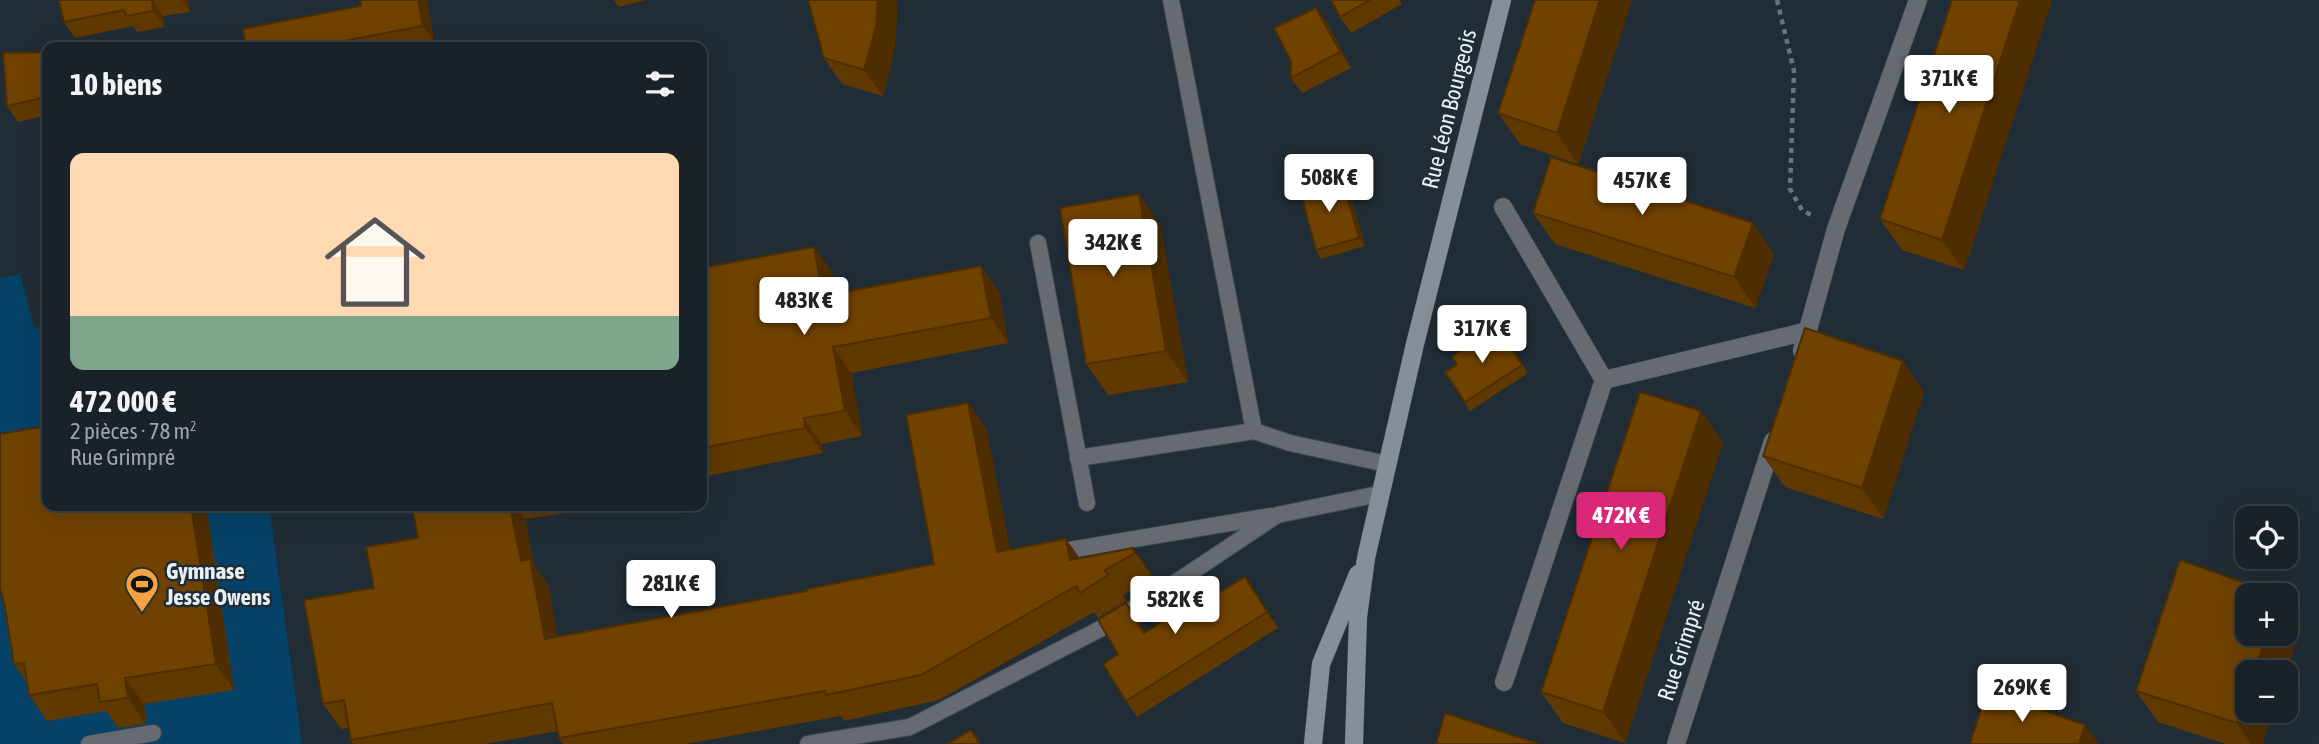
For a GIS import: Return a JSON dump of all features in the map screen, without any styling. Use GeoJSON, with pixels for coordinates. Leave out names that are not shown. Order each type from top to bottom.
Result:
{"type":"FeatureCollection","features":[{"type":"Feature","properties":{"kind":"street","name":"Rue Léon Bourgeois"},"geometry":{"type":"LineString","coordinates":[[1354,744],[1358,617],[1366,558],[1379,494],[1458,171],[1503,0]]}},
{"type":"Feature","properties":{"kind":"street"},"geometry":{"type":"LineString","coordinates":[[1796,371],[1836,229],[1918,0]]}},
{"type":"Feature","properties":{"kind":"street"},"geometry":{"type":"LineString","coordinates":[[1503,207],[1604,380],[1504,682]]}},
{"type":"Feature","properties":{"kind":"street"},"geometry":{"type":"LineString","coordinates":[[1604,380],[1808,331]]}},
{"type":"Feature","properties":{"kind":"street","name":"Rue Grimpré"},"geometry":{"type":"LineString","coordinates":[[1676,744],[1779,424]]}},
{"type":"Feature","properties":{"kind":"street","name":"Rue Léon Bourgeois"},"geometry":{"type":"LineString","coordinates":[[1313,744],[1321,664],[1366,558]]}},
{"type":"Feature","properties":{"kind":"lane"},"geometry":{"type":"LineString","coordinates":[[1171,0],[1254,432]]}},
{"type":"Feature","properties":{"kind":"lane"},"geometry":{"type":"LineString","coordinates":[[1038,243],[1087,503]]}},
{"type":"Feature","properties":{"kind":"lane"},"geometry":{"type":"LineString","coordinates":[[1078,458],[1254,432],[1290,443],[1387,464]]}},
{"type":"Feature","properties":{"kind":"lane"},"geometry":{"type":"LineString","coordinates":[[1042,554],[1277,515],[1379,494]]}},
{"type":"Feature","properties":{"kind":"lane"},"geometry":{"type":"LineString","coordinates":[[808,744],[910,727],[1100,629],[1277,515]]}},
{"type":"Feature","properties":{"kind":"lane"},"geometry":{"type":"LineString","coordinates":[[89,744],[153,733]]}},
{"type":"Feature","properties":{"kind":"path"},"geometry":{"type":"LineString","coordinates":[[1777,0],[1794,71],[1790,189],[1802,210],[1836,229]]}},
{"type":"Feature","properties":{"kind":"shaded area","name":"Gymnase Jesse Owens"},"geometry":{"type":"Polygon","coordinates":[[[20,274],[34,328],[42,326],[42,511],[270,511],[302,744],[0,744],[0,278],[20,274]]]}},
{"type":"Feature","properties":{"kind":"building"},"geometry":{"type":"Polygon","coordinates":[[[59,0],[152,0],[153,11],[126,16],[124,10],[64,22],[59,0]]]}},
{"type":"Feature","properties":{"kind":"building"},"geometry":{"type":"Polygon","coordinates":[[[360,0],[418,0],[423,26],[338,42],[245,42],[243,29],[361,6],[360,0]]]}},
{"type":"Feature","properties":{"kind":"building"},"geometry":{"type":"Polygon","coordinates":[[[808,0],[878,0],[876,26],[864,70],[824,58],[808,0]]]}},
{"type":"Feature","properties":{"kind":"building"},"geometry":{"type":"Polygon","coordinates":[[[1331,0],[1370,0],[1340,17],[1331,0]]]}},
{"type":"Feature","properties":{"kind":"building"},"geometry":{"type":"Polygon","coordinates":[[[1535,0],[1600,0],[1557,133],[1498,113],[1535,0]]]}},
{"type":"Feature","properties":{"kind":"building"},"geometry":{"type":"Polygon","coordinates":[[[1952,0],[2020,0],[1942,240],[1880,219],[1952,0]]]}},
{"type":"Feature","properties":{"kind":"building"},"geometry":{"type":"Polygon","coordinates":[[[1316,8],[1340,52],[1291,78],[1291,61],[1274,28],[1316,8]]]}},
{"type":"Feature","properties":{"kind":"building"},"geometry":{"type":"Polygon","coordinates":[[[42,52],[42,98],[7,106],[3,53],[42,52]]]}},
{"type":"Feature","properties":{"kind":"building"},"geometry":{"type":"Polygon","coordinates":[[[1551,157],[1753,223],[1734,277],[1533,213],[1551,157]]]}},
{"type":"Feature","properties":{"kind":"building"},"geometry":{"type":"Polygon","coordinates":[[[1342,179],[1359,238],[1316,250],[1300,190],[1342,179]]]}},
{"type":"Feature","properties":{"kind":"building"},"geometry":{"type":"Polygon","coordinates":[[[1139,194],[1166,351],[1086,364],[1060,208],[1139,194]]]}},
{"type":"Feature","properties":{"kind":"building"},"geometry":{"type":"Polygon","coordinates":[[[814,247],[823,296],[981,266],[991,318],[833,347],[845,411],[804,418],[805,428],[707,447],[707,267],[814,247]]]}},
{"type":"Feature","properties":{"kind":"building"},"geometry":{"type":"Polygon","coordinates":[[[1498,328],[1522,365],[1465,402],[1445,372],[1457,365],[1452,356],[1498,328]]]}},
{"type":"Feature","properties":{"kind":"building"},"geometry":{"type":"Polygon","coordinates":[[[1805,328],[1903,361],[1862,488],[1763,456],[1805,328]]]}},
{"type":"Feature","properties":{"kind":"building"},"geometry":{"type":"Polygon","coordinates":[[[1640,392],[1701,411],[1603,712],[1541,692],[1640,392]]]}},
{"type":"Feature","properties":{"kind":"building"},"geometry":{"type":"Polygon","coordinates":[[[968,403],[997,552],[1066,539],[1070,560],[1133,548],[1135,553],[1105,570],[1108,575],[1080,593],[1076,586],[921,675],[826,695],[825,691],[559,738],[552,703],[351,740],[344,700],[323,704],[304,600],[374,588],[366,547],[418,538],[413,511],[511,511],[521,561],[530,559],[545,639],[807,591],[934,564],[906,415],[968,403]]]}},
{"type":"Feature","properties":{"kind":"building","name":"Gymnase Jesse Owens"},"geometry":{"type":"Polygon","coordinates":[[[42,427],[42,511],[192,511],[216,664],[125,678],[128,698],[100,702],[97,684],[29,695],[24,663],[14,664],[0,588],[0,434],[42,427]]]}},
{"type":"Feature","properties":{"kind":"building"},"geometry":{"type":"Polygon","coordinates":[[[2180,560],[2245,583],[2235,583],[2235,646],[2263,646],[2258,660],[2235,660],[2235,722],[2136,691],[2180,560]]]}},
{"type":"Feature","properties":{"kind":"building"},"geometry":{"type":"Polygon","coordinates":[[[1245,577],[1267,612],[1126,701],[1103,664],[1118,654],[1098,620],[1126,603],[1144,633],[1199,598],[1202,603],[1245,577]]]}},
{"type":"Feature","properties":{"kind":"building"},"geometry":{"type":"Polygon","coordinates":[[[1987,690],[2085,725],[2079,744],[1970,744],[1987,690]]]}},
{"type":"Feature","properties":{"kind":"building"},"geometry":{"type":"Polygon","coordinates":[[[1445,713],[1539,744],[1436,744],[1445,713]]]}},
{"type":"Feature","properties":{"kind":"building"},"geometry":{"type":"Polygon","coordinates":[[[971,730],[980,744],[947,744],[971,730]]]}},
{"type":"Feature","properties":{"kind":"place","name":"Gymnase Jesse Owens"},"geometry":{"type":"Point","coordinates":[142,614]}}]}
